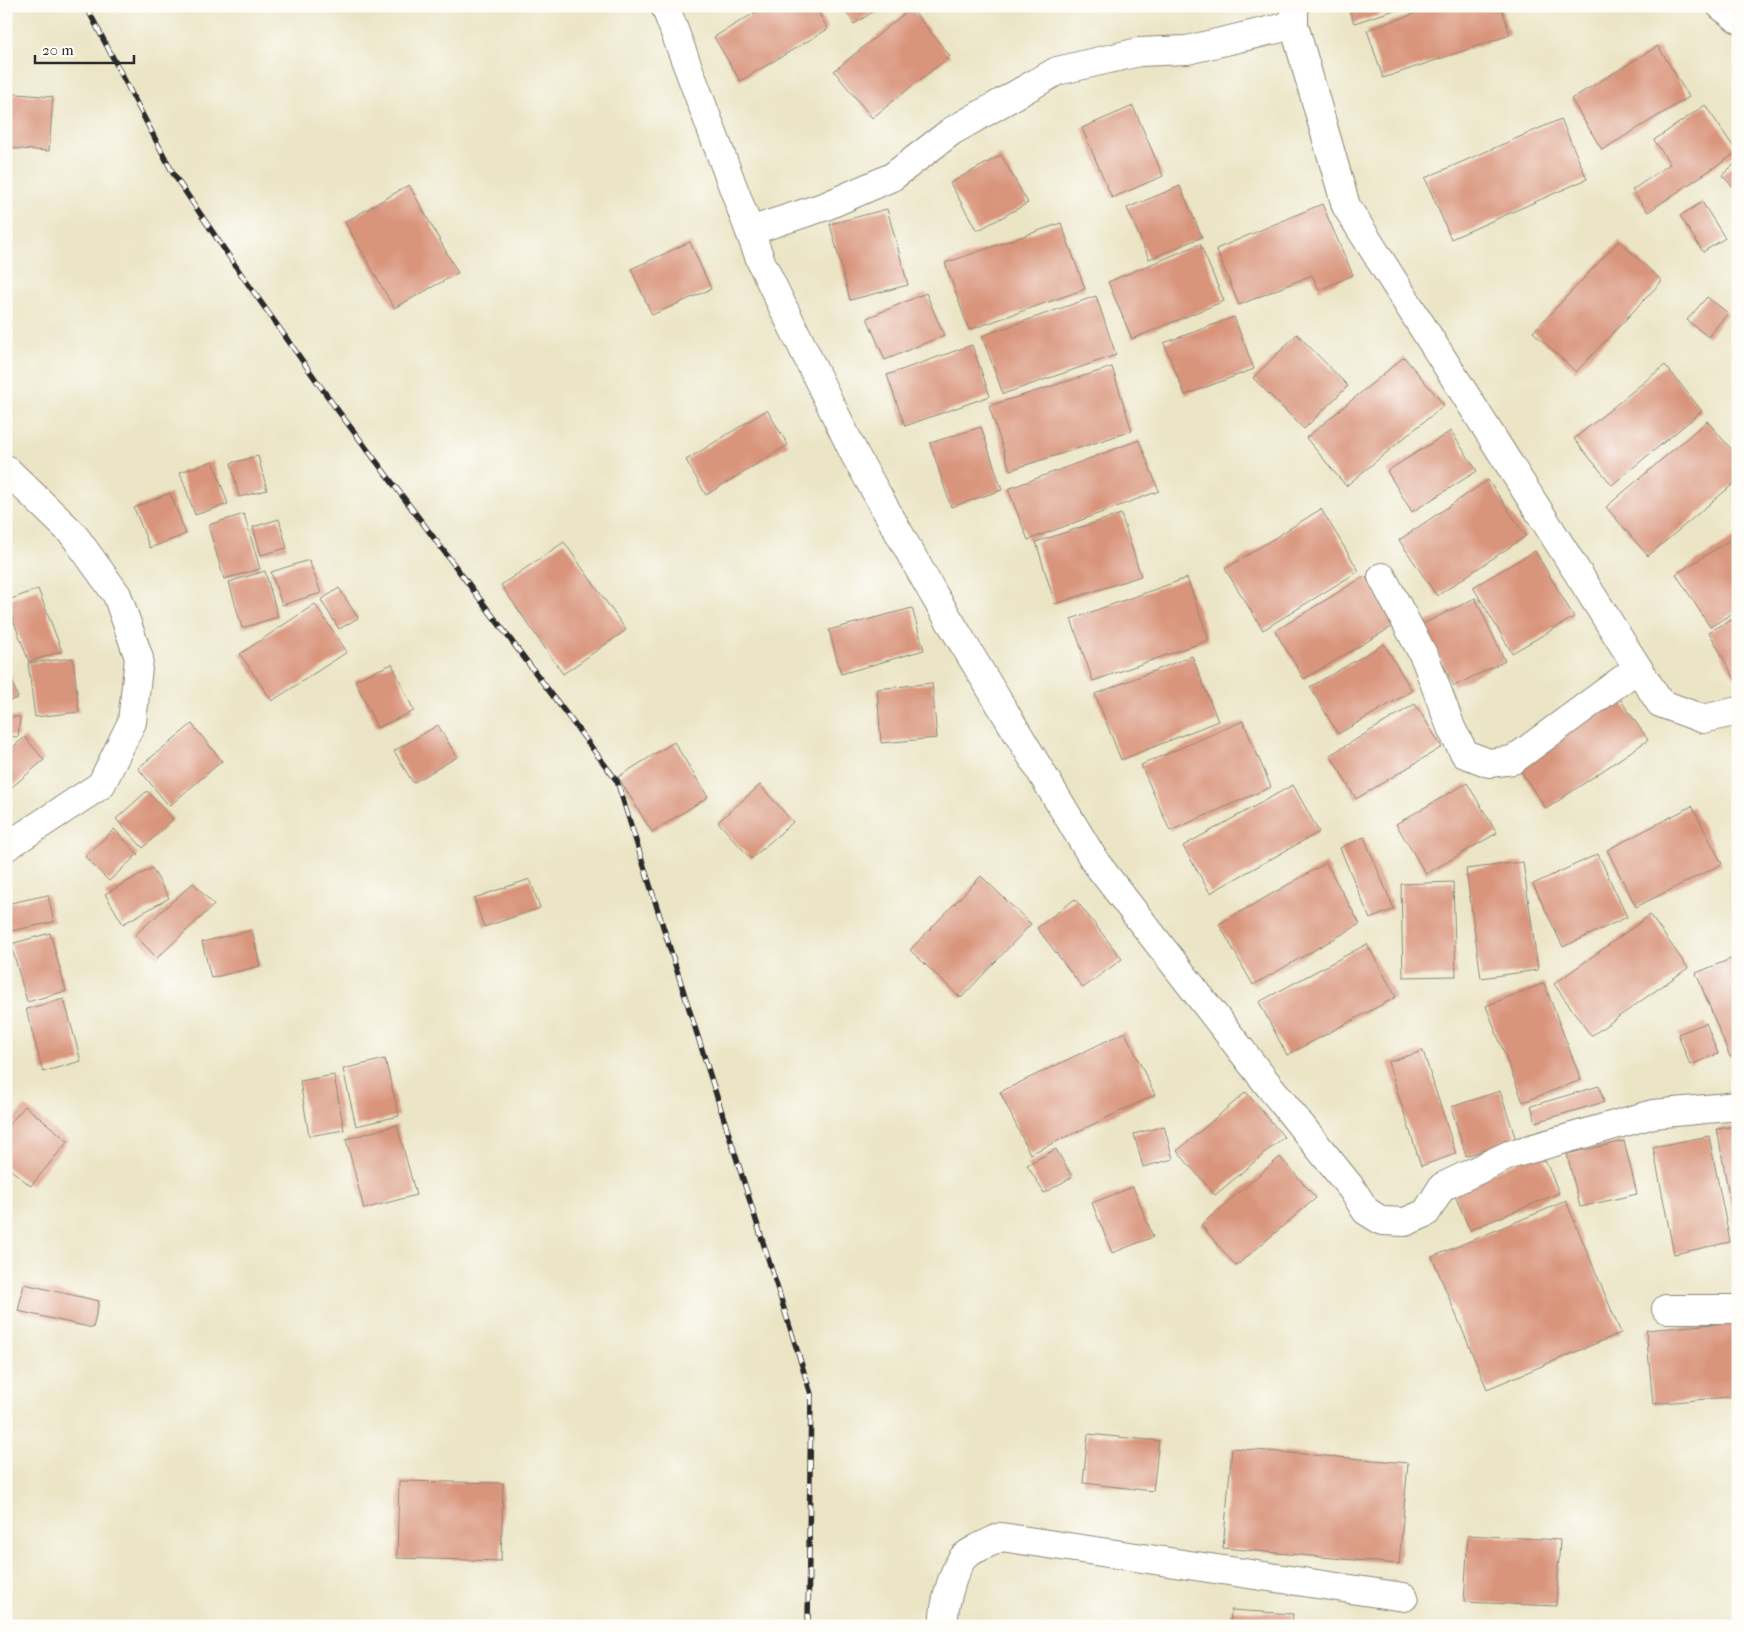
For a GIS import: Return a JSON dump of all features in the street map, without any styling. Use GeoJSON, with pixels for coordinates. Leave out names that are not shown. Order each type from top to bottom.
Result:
{"type":"FeatureCollection","features":[{"type":"Feature","properties":{"kind":"street"},"geometry":{"type":"LineString","coordinates":[[664,6],[762,264],[855,455],[934,595],[1096,863],[1266,1082],[1352,1189],[1366,1211],[1382,1221],[1405,1222],[1426,1214],[1442,1187],[1509,1155],[1653,1114],[1738,1106]]}},
{"type":"Feature","properties":{"kind":"street"},"geometry":{"type":"LineString","coordinates":[[1721,6],[1738,19]]}},
{"type":"Feature","properties":{"kind":"street"},"geometry":{"type":"LineString","coordinates":[[750,232],[826,206],[892,177],[952,131],[1057,71],[1139,52],[1187,50],[1294,16],[1346,206],[1660,703],[1703,720],[1738,711]]}},
{"type":"Feature","properties":{"kind":"street"},"geometry":{"type":"LineString","coordinates":[[6,469],[73,534],[116,595],[139,658],[132,722],[101,785],[6,847]]}},
{"type":"Feature","properties":{"kind":"street"},"geometry":{"type":"LineString","coordinates":[[1382,576],[1425,658],[1452,730],[1465,754],[1489,763],[1513,760],[1638,668]]}},
{"type":"Feature","properties":{"kind":"street"},"geometry":{"type":"LineString","coordinates":[[1666,1309],[1738,1309]]}},
{"type":"Feature","properties":{"kind":"street"},"geometry":{"type":"LineString","coordinates":[[944,1626],[943,1617],[953,1578],[963,1557],[1001,1537],[1404,1597]]}},
{"type":"Feature","properties":{"kind":"building"},"geometry":{"type":"Polygon","coordinates":[[[766,6],[815,6],[828,29],[740,81],[714,37],[766,6]]]}},
{"type":"Feature","properties":{"kind":"building"},"geometry":{"type":"Polygon","coordinates":[[[842,6],[882,6],[854,24],[842,6]]]}},
{"type":"Feature","properties":{"kind":"building"},"geometry":{"type":"Polygon","coordinates":[[[1348,6],[1404,6],[1404,7],[1354,23],[1348,6]]]}},
{"type":"Feature","properties":{"kind":"building"},"geometry":{"type":"Polygon","coordinates":[[[1437,6],[1501,6],[1510,35],[1383,78],[1367,30],[1437,6]]]}},
{"type":"Feature","properties":{"kind":"building"},"geometry":{"type":"Polygon","coordinates":[[[911,8],[950,56],[872,118],[834,71],[911,8]]]}},
{"type":"Feature","properties":{"kind":"building"},"geometry":{"type":"Polygon","coordinates":[[[1658,46],[1689,97],[1602,150],[1571,99],[1658,46]]]}},
{"type":"Feature","properties":{"kind":"building"},"geometry":{"type":"Polygon","coordinates":[[[6,93],[53,97],[49,151],[6,148],[6,93]]]}},
{"type":"Feature","properties":{"kind":"building"},"geometry":{"type":"Polygon","coordinates":[[[1705,105],[1737,152],[1648,212],[1632,190],[1670,164],[1654,140],[1705,105]]]}},
{"type":"Feature","properties":{"kind":"building"},"geometry":{"type":"Polygon","coordinates":[[[1133,106],[1163,176],[1112,198],[1082,128],[1133,106]]]}},
{"type":"Feature","properties":{"kind":"building"},"geometry":{"type":"Polygon","coordinates":[[[1561,119],[1587,179],[1451,239],[1425,178],[1561,119]]]}},
{"type":"Feature","properties":{"kind":"building"},"geometry":{"type":"Polygon","coordinates":[[[1001,155],[1028,203],[977,231],[950,183],[1001,155]]]}},
{"type":"Feature","properties":{"kind":"building"},"geometry":{"type":"Polygon","coordinates":[[[1738,161],[1738,193],[1722,175],[1738,161]]]}},
{"type":"Feature","properties":{"kind":"building"},"geometry":{"type":"Polygon","coordinates":[[[409,185],[458,273],[394,308],[345,222],[409,185]]]}},
{"type":"Feature","properties":{"kind":"building"},"geometry":{"type":"Polygon","coordinates":[[[1180,186],[1202,237],[1149,259],[1127,208],[1180,186]]]}},
{"type":"Feature","properties":{"kind":"building"},"geometry":{"type":"Polygon","coordinates":[[[1702,202],[1725,238],[1703,252],[1680,216],[1702,202]]]}},
{"type":"Feature","properties":{"kind":"building"},"geometry":{"type":"Polygon","coordinates":[[[1322,204],[1353,275],[1319,290],[1312,275],[1239,305],[1216,249],[1322,204]]]}},
{"type":"Feature","properties":{"kind":"building"},"geometry":{"type":"Polygon","coordinates":[[[887,209],[908,285],[850,300],[830,224],[887,209]]]}},
{"type":"Feature","properties":{"kind":"building"},"geometry":{"type":"Polygon","coordinates":[[[1061,223],[1085,289],[969,330],[945,263],[1061,223]]]}},
{"type":"Feature","properties":{"kind":"building"},"geometry":{"type":"Polygon","coordinates":[[[1619,241],[1662,281],[1576,372],[1533,332],[1619,241]]]}},
{"type":"Feature","properties":{"kind":"building"},"geometry":{"type":"Polygon","coordinates":[[[690,242],[711,289],[652,315],[631,269],[690,242]]]}},
{"type":"Feature","properties":{"kind":"building"},"geometry":{"type":"Polygon","coordinates":[[[1200,244],[1224,301],[1132,339],[1108,282],[1200,244]]]}},
{"type":"Feature","properties":{"kind":"building"},"geometry":{"type":"Polygon","coordinates":[[[926,293],[944,335],[885,360],[867,318],[926,293]]]}},
{"type":"Feature","properties":{"kind":"building"},"geometry":{"type":"Polygon","coordinates":[[[1096,296],[1116,355],[1003,394],[982,336],[1096,296]]]}},
{"type":"Feature","properties":{"kind":"building"},"geometry":{"type":"Polygon","coordinates":[[[1707,297],[1728,313],[1708,337],[1687,320],[1707,297]]]}},
{"type":"Feature","properties":{"kind":"building"},"geometry":{"type":"Polygon","coordinates":[[[1234,317],[1254,369],[1185,395],[1164,343],[1234,317]]]}},
{"type":"Feature","properties":{"kind":"building"},"geometry":{"type":"Polygon","coordinates":[[[1297,334],[1348,386],[1304,429],[1253,378],[1297,334]]]}},
{"type":"Feature","properties":{"kind":"building"},"geometry":{"type":"Polygon","coordinates":[[[972,345],[990,396],[905,426],[887,375],[972,345]]]}},
{"type":"Feature","properties":{"kind":"building"},"geometry":{"type":"Polygon","coordinates":[[[1404,357],[1444,405],[1346,486],[1306,438],[1404,357]]]}},
{"type":"Feature","properties":{"kind":"building"},"geometry":{"type":"Polygon","coordinates":[[[1665,365],[1702,411],[1612,485],[1574,439],[1665,365]]]}},
{"type":"Feature","properties":{"kind":"building"},"geometry":{"type":"Polygon","coordinates":[[[1112,367],[1132,431],[1010,470],[989,406],[1112,367]]]}},
{"type":"Feature","properties":{"kind":"building"},"geometry":{"type":"Polygon","coordinates":[[[767,410],[788,445],[706,495],[686,460],[767,410]]]}},
{"type":"Feature","properties":{"kind":"building"},"geometry":{"type":"Polygon","coordinates":[[[1707,421],[1738,457],[1738,480],[1648,556],[1606,507],[1707,421]]]}},
{"type":"Feature","properties":{"kind":"building"},"geometry":{"type":"Polygon","coordinates":[[[981,427],[1002,490],[951,507],[930,443],[981,427]]]}},
{"type":"Feature","properties":{"kind":"building"},"geometry":{"type":"Polygon","coordinates":[[[1451,431],[1477,471],[1412,512],[1387,471],[1451,431]]]}},
{"type":"Feature","properties":{"kind":"building"},"geometry":{"type":"Polygon","coordinates":[[[1139,440],[1159,491],[1028,540],[1008,489],[1139,440]]]}},
{"type":"Feature","properties":{"kind":"building"},"geometry":{"type":"Polygon","coordinates":[[[258,456],[267,490],[239,497],[231,463],[258,456]]]}},
{"type":"Feature","properties":{"kind":"building"},"geometry":{"type":"Polygon","coordinates":[[[213,461],[228,504],[195,515],[180,472],[213,461]]]}},
{"type":"Feature","properties":{"kind":"building"},"geometry":{"type":"Polygon","coordinates":[[[1488,480],[1526,536],[1437,596],[1399,540],[1488,480]]]}},
{"type":"Feature","properties":{"kind":"building"},"geometry":{"type":"Polygon","coordinates":[[[170,493],[186,534],[150,548],[134,508],[170,493]]]}},
{"type":"Feature","properties":{"kind":"building"},"geometry":{"type":"Polygon","coordinates":[[[1321,509],[1359,571],[1263,630],[1225,569],[1321,509]]]}},
{"type":"Feature","properties":{"kind":"building"},"geometry":{"type":"Polygon","coordinates":[[[244,514],[260,569],[224,579],[208,525],[244,514]]]}},
{"type":"Feature","properties":{"kind":"building"},"geometry":{"type":"Polygon","coordinates":[[[1121,514],[1141,576],[1055,604],[1036,542],[1121,514]]]}},
{"type":"Feature","properties":{"kind":"building"},"geometry":{"type":"Polygon","coordinates":[[[279,519],[287,548],[261,555],[253,527],[279,519]]]}},
{"type":"Feature","properties":{"kind":"building"},"geometry":{"type":"Polygon","coordinates":[[[1738,535],[1738,610],[1710,627],[1676,574],[1738,535]]]}},
{"type":"Feature","properties":{"kind":"building"},"geometry":{"type":"Polygon","coordinates":[[[564,542],[626,630],[563,674],[501,585],[564,542]]]}},
{"type":"Feature","properties":{"kind":"building"},"geometry":{"type":"Polygon","coordinates":[[[1535,551],[1574,617],[1512,653],[1473,587],[1535,551]]]}},
{"type":"Feature","properties":{"kind":"building"},"geometry":{"type":"Polygon","coordinates":[[[309,560],[321,593],[282,605],[271,572],[309,560]]]}},
{"type":"Feature","properties":{"kind":"building"},"geometry":{"type":"Polygon","coordinates":[[[265,571],[278,617],[242,628],[229,582],[265,571]]]}},
{"type":"Feature","properties":{"kind":"building"},"geometry":{"type":"Polygon","coordinates":[[[1365,576],[1395,625],[1304,679],[1275,631],[1365,576]]]}},
{"type":"Feature","properties":{"kind":"building"},"geometry":{"type":"Polygon","coordinates":[[[1187,578],[1209,640],[1093,681],[1071,619],[1187,578]]]}},
{"type":"Feature","properties":{"kind":"building"},"geometry":{"type":"Polygon","coordinates":[[[339,588],[358,618],[339,629],[321,600],[339,588]]]}},
{"type":"Feature","properties":{"kind":"building"},"geometry":{"type":"Polygon","coordinates":[[[38,589],[62,651],[29,662],[6,601],[38,589]]]}},
{"type":"Feature","properties":{"kind":"building"},"geometry":{"type":"Polygon","coordinates":[[[1475,598],[1505,661],[1454,686],[1423,624],[1475,598]]]}},
{"type":"Feature","properties":{"kind":"building"},"geometry":{"type":"Polygon","coordinates":[[[315,604],[347,652],[272,701],[240,654],[315,604]]]}},
{"type":"Feature","properties":{"kind":"building"},"geometry":{"type":"Polygon","coordinates":[[[912,608],[924,650],[841,674],[829,630],[912,608]]]}},
{"type":"Feature","properties":{"kind":"building"},"geometry":{"type":"Polygon","coordinates":[[[1738,616],[1738,680],[1736,681],[1709,632],[1738,616]]]}},
{"type":"Feature","properties":{"kind":"building"},"geometry":{"type":"Polygon","coordinates":[[[1384,644],[1412,691],[1338,734],[1310,687],[1384,644]]]}},
{"type":"Feature","properties":{"kind":"building"},"geometry":{"type":"Polygon","coordinates":[[[1192,656],[1218,721],[1121,760],[1095,694],[1192,656]]]}},
{"type":"Feature","properties":{"kind":"building"},"geometry":{"type":"Polygon","coordinates":[[[73,658],[79,712],[35,717],[28,663],[73,658]]]}},
{"type":"Feature","properties":{"kind":"building"},"geometry":{"type":"Polygon","coordinates":[[[6,664],[18,698],[6,702],[6,664]]]}},
{"type":"Feature","properties":{"kind":"building"},"geometry":{"type":"Polygon","coordinates":[[[392,664],[414,711],[377,728],[355,680],[392,664]]]}},
{"type":"Feature","properties":{"kind":"building"},"geometry":{"type":"Polygon","coordinates":[[[932,683],[937,738],[881,743],[877,689],[932,683]]]}},
{"type":"Feature","properties":{"kind":"building"},"geometry":{"type":"Polygon","coordinates":[[[1620,699],[1648,740],[1546,809],[1518,767],[1620,699]]]}},
{"type":"Feature","properties":{"kind":"building"},"geometry":{"type":"Polygon","coordinates":[[[1415,704],[1442,747],[1356,799],[1330,755],[1415,704]]]}},
{"type":"Feature","properties":{"kind":"building"},"geometry":{"type":"Polygon","coordinates":[[[6,717],[20,717],[18,737],[6,736],[6,717]]]}},
{"type":"Feature","properties":{"kind":"building"},"geometry":{"type":"Polygon","coordinates":[[[1243,721],[1271,787],[1170,831],[1141,765],[1243,721]]]}},
{"type":"Feature","properties":{"kind":"building"},"geometry":{"type":"Polygon","coordinates":[[[192,724],[222,761],[169,806],[138,768],[192,724]]]}},
{"type":"Feature","properties":{"kind":"building"},"geometry":{"type":"Polygon","coordinates":[[[438,725],[457,757],[413,783],[394,751],[438,725]]]}},
{"type":"Feature","properties":{"kind":"building"},"geometry":{"type":"Polygon","coordinates":[[[25,737],[44,760],[6,792],[6,753],[25,737]]]}},
{"type":"Feature","properties":{"kind":"building"},"geometry":{"type":"Polygon","coordinates":[[[674,742],[708,797],[652,832],[618,777],[674,742]]]}},
{"type":"Feature","properties":{"kind":"building"},"geometry":{"type":"Polygon","coordinates":[[[1467,783],[1497,833],[1426,874],[1396,824],[1467,783]]]}},
{"type":"Feature","properties":{"kind":"building"},"geometry":{"type":"Polygon","coordinates":[[[760,785],[793,822],[751,859],[718,822],[760,785]]]}},
{"type":"Feature","properties":{"kind":"building"},"geometry":{"type":"Polygon","coordinates":[[[1293,785],[1319,832],[1210,893],[1183,846],[1293,785]]]}},
{"type":"Feature","properties":{"kind":"building"},"geometry":{"type":"Polygon","coordinates":[[[147,791],[173,819],[143,848],[116,819],[147,791]]]}},
{"type":"Feature","properties":{"kind":"building"},"geometry":{"type":"Polygon","coordinates":[[[1692,806],[1722,864],[1636,907],[1607,850],[1692,806]]]}},
{"type":"Feature","properties":{"kind":"building"},"geometry":{"type":"Polygon","coordinates":[[[114,829],[138,854],[109,881],[85,857],[114,829]]]}},
{"type":"Feature","properties":{"kind":"building"},"geometry":{"type":"Polygon","coordinates":[[[1364,837],[1394,909],[1370,919],[1340,848],[1364,837]]]}},
{"type":"Feature","properties":{"kind":"building"},"geometry":{"type":"Polygon","coordinates":[[[1598,854],[1627,917],[1563,947],[1533,884],[1598,854]]]}},
{"type":"Feature","properties":{"kind":"building"},"geometry":{"type":"Polygon","coordinates":[[[1523,862],[1538,970],[1481,978],[1466,869],[1523,862]]]}},
{"type":"Feature","properties":{"kind":"building"},"geometry":{"type":"Polygon","coordinates":[[[1326,863],[1360,924],[1253,985],[1219,924],[1326,863]]]}},
{"type":"Feature","properties":{"kind":"building"},"geometry":{"type":"Polygon","coordinates":[[[152,868],[169,898],[123,924],[105,894],[152,868]]]}},
{"type":"Feature","properties":{"kind":"building"},"geometry":{"type":"Polygon","coordinates":[[[981,876],[1031,924],[961,998],[910,950],[981,876]]]}},
{"type":"Feature","properties":{"kind":"building"},"geometry":{"type":"Polygon","coordinates":[[[530,879],[540,908],[484,927],[474,898],[530,879]]]}},
{"type":"Feature","properties":{"kind":"building"},"geometry":{"type":"Polygon","coordinates":[[[1453,882],[1456,976],[1403,977],[1401,884],[1453,882]]]}},
{"type":"Feature","properties":{"kind":"building"},"geometry":{"type":"Polygon","coordinates":[[[193,883],[214,905],[157,958],[135,935],[193,883]]]}},
{"type":"Feature","properties":{"kind":"building"},"geometry":{"type":"Polygon","coordinates":[[[48,895],[54,922],[6,932],[6,904],[48,895]]]}},
{"type":"Feature","properties":{"kind":"building"},"geometry":{"type":"Polygon","coordinates":[[[1075,899],[1122,959],[1083,988],[1037,928],[1075,899]]]}},
{"type":"Feature","properties":{"kind":"building"},"geometry":{"type":"Polygon","coordinates":[[[1650,915],[1688,968],[1591,1036],[1554,984],[1650,915]]]}},
{"type":"Feature","properties":{"kind":"building"},"geometry":{"type":"Polygon","coordinates":[[[252,930],[260,966],[211,978],[202,942],[252,930]]]}},
{"type":"Feature","properties":{"kind":"building"},"geometry":{"type":"Polygon","coordinates":[[[50,933],[66,991],[27,1002],[11,944],[50,933]]]}},
{"type":"Feature","properties":{"kind":"building"},"geometry":{"type":"Polygon","coordinates":[[[1367,944],[1396,997],[1287,1055],[1259,1002],[1367,944]]]}},
{"type":"Feature","properties":{"kind":"building"},"geometry":{"type":"Polygon","coordinates":[[[1738,956],[1738,1054],[1730,1057],[1696,973],[1738,956]]]}},
{"type":"Feature","properties":{"kind":"building"},"geometry":{"type":"Polygon","coordinates":[[[1544,983],[1581,1080],[1523,1102],[1486,1006],[1544,983]]]}},
{"type":"Feature","properties":{"kind":"building"},"geometry":{"type":"Polygon","coordinates":[[[64,999],[81,1061],[43,1072],[26,1009],[64,999]]]}},
{"type":"Feature","properties":{"kind":"building"},"geometry":{"type":"Polygon","coordinates":[[[1706,1023],[1718,1054],[1690,1065],[1678,1034],[1706,1023]]]}},
{"type":"Feature","properties":{"kind":"building"},"geometry":{"type":"Polygon","coordinates":[[[1125,1032],[1155,1095],[1030,1154],[1000,1092],[1125,1032]]]}},
{"type":"Feature","properties":{"kind":"building"},"geometry":{"type":"Polygon","coordinates":[[[1423,1051],[1456,1154],[1421,1166],[1388,1062],[1423,1051]]]}},
{"type":"Feature","properties":{"kind":"building"},"geometry":{"type":"Polygon","coordinates":[[[385,1059],[399,1116],[356,1126],[343,1069],[385,1059]]]}},
{"type":"Feature","properties":{"kind":"building"},"geometry":{"type":"Polygon","coordinates":[[[334,1075],[344,1130],[309,1136],[300,1081],[334,1075]]]}},
{"type":"Feature","properties":{"kind":"building"},"geometry":{"type":"Polygon","coordinates":[[[1599,1086],[1604,1102],[1536,1122],[1531,1106],[1599,1086]]]}},
{"type":"Feature","properties":{"kind":"building"},"geometry":{"type":"Polygon","coordinates":[[[1500,1091],[1516,1140],[1466,1156],[1451,1107],[1500,1091]]]}},
{"type":"Feature","properties":{"kind":"building"},"geometry":{"type":"Polygon","coordinates":[[[1246,1092],[1284,1137],[1215,1195],[1177,1151],[1246,1092]]]}},
{"type":"Feature","properties":{"kind":"building"},"geometry":{"type":"Polygon","coordinates":[[[25,1106],[68,1141],[31,1186],[6,1166],[6,1128],[25,1106]]]}},
{"type":"Feature","properties":{"kind":"building"},"geometry":{"type":"Polygon","coordinates":[[[397,1125],[416,1195],[364,1209],[346,1139],[397,1125]]]}},
{"type":"Feature","properties":{"kind":"building"},"geometry":{"type":"Polygon","coordinates":[[[1164,1126],[1173,1159],[1143,1167],[1134,1134],[1164,1126]]]}},
{"type":"Feature","properties":{"kind":"building"},"geometry":{"type":"Polygon","coordinates":[[[1738,1126],[1738,1240],[1737,1240],[1717,1129],[1738,1126]]]}},
{"type":"Feature","properties":{"kind":"building"},"geometry":{"type":"Polygon","coordinates":[[[1709,1136],[1730,1242],[1674,1254],[1653,1147],[1709,1136]]]}},
{"type":"Feature","properties":{"kind":"building"},"geometry":{"type":"Polygon","coordinates":[[[1624,1141],[1637,1194],[1580,1207],[1567,1154],[1624,1141]]]}},
{"type":"Feature","properties":{"kind":"building"},"geometry":{"type":"Polygon","coordinates":[[[1056,1149],[1072,1177],[1044,1193],[1027,1165],[1056,1149]]]}},
{"type":"Feature","properties":{"kind":"building"},"geometry":{"type":"Polygon","coordinates":[[[1542,1152],[1559,1193],[1470,1230],[1452,1189],[1542,1152]]]}},
{"type":"Feature","properties":{"kind":"building"},"geometry":{"type":"Polygon","coordinates":[[[1280,1157],[1316,1198],[1236,1266],[1201,1225],[1280,1157]]]}},
{"type":"Feature","properties":{"kind":"building"},"geometry":{"type":"Polygon","coordinates":[[[1133,1187],[1153,1237],[1112,1253],[1092,1203],[1133,1187]]]}},
{"type":"Feature","properties":{"kind":"building"},"geometry":{"type":"Polygon","coordinates":[[[1566,1201],[1621,1333],[1487,1389],[1432,1257],[1566,1201]]]}},
{"type":"Feature","properties":{"kind":"building"},"geometry":{"type":"Polygon","coordinates":[[[24,1284],[99,1301],[93,1328],[18,1311],[24,1284]]]}},
{"type":"Feature","properties":{"kind":"building"},"geometry":{"type":"Polygon","coordinates":[[[1738,1322],[1738,1396],[1653,1404],[1646,1330],[1738,1322]]]}},
{"type":"Feature","properties":{"kind":"building"},"geometry":{"type":"Polygon","coordinates":[[[1088,1434],[1159,1441],[1153,1491],[1083,1483],[1088,1434]]]}},
{"type":"Feature","properties":{"kind":"building"},"geometry":{"type":"Polygon","coordinates":[[[1232,1448],[1408,1463],[1399,1564],[1223,1548],[1232,1448]]]}},
{"type":"Feature","properties":{"kind":"building"},"geometry":{"type":"Polygon","coordinates":[[[399,1481],[503,1483],[501,1561],[397,1558],[399,1481]]]}},
{"type":"Feature","properties":{"kind":"building"},"geometry":{"type":"Polygon","coordinates":[[[1468,1535],[1560,1540],[1556,1606],[1464,1602],[1468,1535]]]}},
{"type":"Feature","properties":{"kind":"building"},"geometry":{"type":"Polygon","coordinates":[[[1231,1610],[1293,1614],[1292,1626],[1230,1626],[1231,1610]]]}},
{"type":"Feature","properties":{"kind":"railway"},"geometry":{"type":"LineString","coordinates":[[86,6],[174,175],[241,274],[333,404],[617,781],[811,1394],[808,1626]]}}]}
